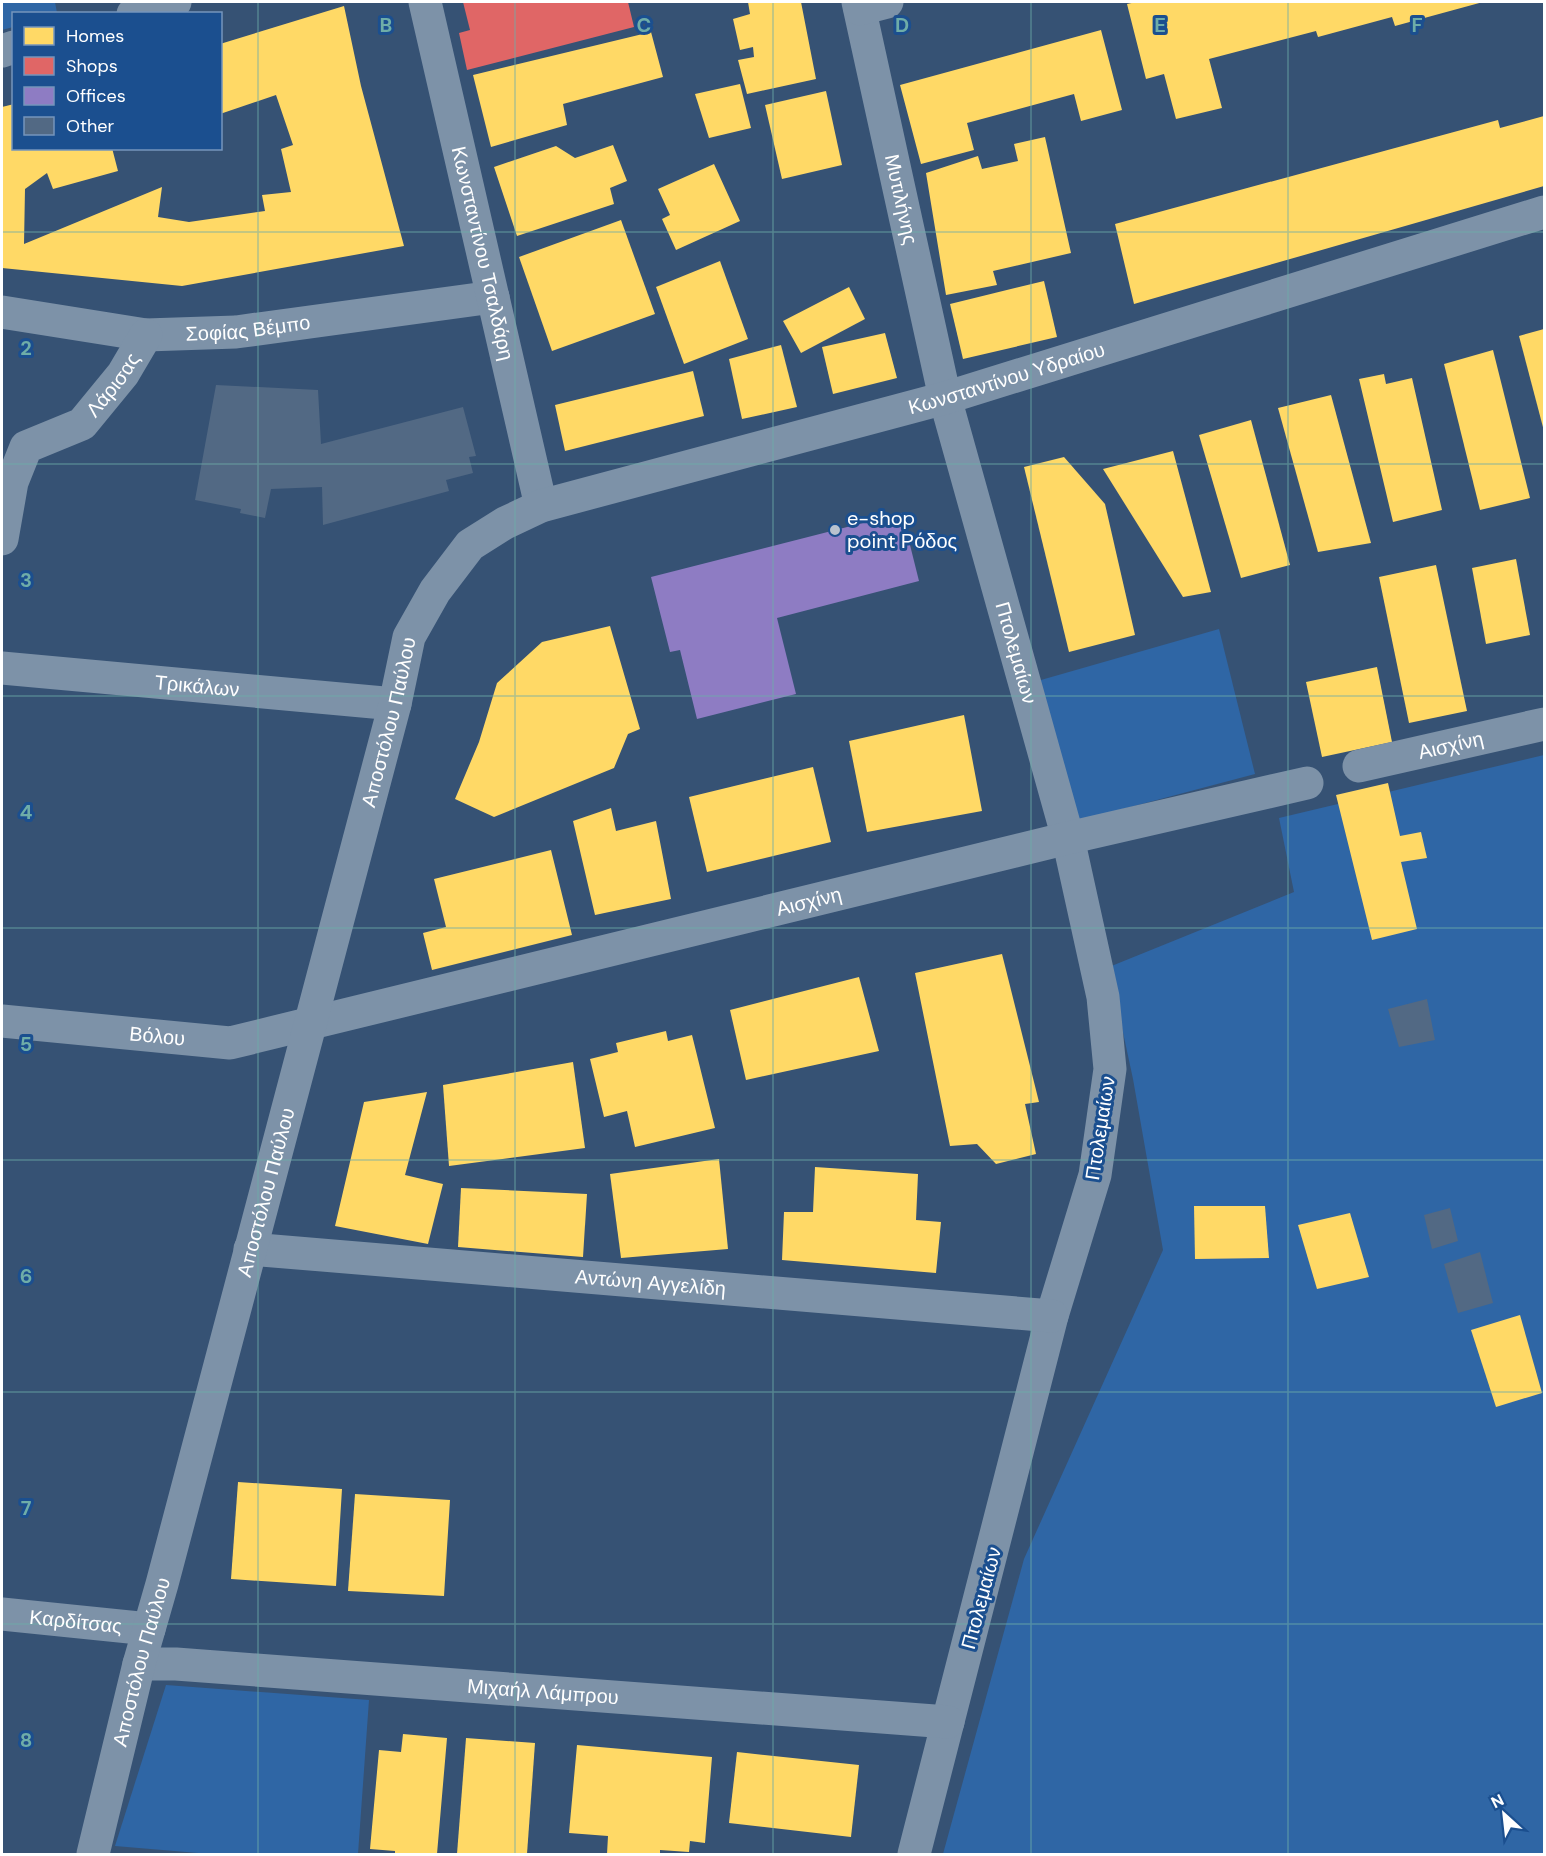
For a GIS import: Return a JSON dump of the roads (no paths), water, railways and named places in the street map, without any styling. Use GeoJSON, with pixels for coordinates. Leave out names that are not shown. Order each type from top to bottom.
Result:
{"type":"FeatureCollection","features":[{"type":"Feature","properties":{"kind":"street"},"geometry":{"type":"LineString","coordinates":[[140,12],[175,2]]}},
{"type":"Feature","properties":{"kind":"street","name":"Κωνσταντίνου Τσαλδάρη"},"geometry":{"type":"LineString","coordinates":[[424,2],[541,506]]}},
{"type":"Feature","properties":{"kind":"street","name":"Μυτιλήνης"},"geometry":{"type":"LineString","coordinates":[[868,4],[945,398]]}},
{"type":"Feature","properties":{"kind":"street","name":"Κωνσταντίνου Υδραίου"},"geometry":{"type":"LineString","coordinates":[[470,545],[505,523],[541,506],[945,398],[1545,212]]}},
{"type":"Feature","properties":{"kind":"street","name":"Σοφίας Βέμπο"},"geometry":{"type":"LineString","coordinates":[[2,312],[146,335],[236,332],[493,297]]}},
{"type":"Feature","properties":{"kind":"street","name":"Λάρισας"},"geometry":{"type":"LineString","coordinates":[[2,539],[12,482],[26,447],[82,424],[123,374],[146,335]]}},
{"type":"Feature","properties":{"kind":"street","name":"Πτολεμαίων"},"geometry":{"type":"LineString","coordinates":[[914,1854],[1052,1316],[1095,1176],[1110,1069],[1103,997],[1068,838],[945,398]]}},
{"type":"Feature","properties":{"kind":"street","name":"Αποστόλου Παύλου"},"geometry":{"type":"LineString","coordinates":[[93,1854],[139,1664],[395,704],[410,637],[435,591],[470,545]]}},
{"type":"Feature","properties":{"kind":"street","name":"Τρικάλων"},"geometry":{"type":"LineString","coordinates":[[2,668],[395,704]]}},
{"type":"Feature","properties":{"kind":"street","name":"Αισχίνη"},"geometry":{"type":"LineString","coordinates":[[1359,766],[1545,724]]}},
{"type":"Feature","properties":{"kind":"street","name":"Αισχίνη"},"geometry":{"type":"LineString","coordinates":[[310,1025],[1068,838],[1307,783]]}},
{"type":"Feature","properties":{"kind":"street","name":"Βόλου"},"geometry":{"type":"LineString","coordinates":[[2,1021],[230,1043],[310,1025]]}},
{"type":"Feature","properties":{"kind":"street","name":"Αντώνη Αγγελίδη"},"geometry":{"type":"LineString","coordinates":[[250,1249],[1052,1316]]}},
{"type":"Feature","properties":{"kind":"street","name":"Καρδίτσας"},"geometry":{"type":"LineString","coordinates":[[2,1614],[150,1629]]}},
{"type":"Feature","properties":{"kind":"street","name":"Μιχαήλ Λάμπρου"},"geometry":{"type":"LineString","coordinates":[[139,1664],[176,1664],[948,1722]]}},
{"type":"Feature","properties":{"kind":"place","name":"e-shop point Ρόδος"},"geometry":{"type":"Point","coordinates":[835,530]}}]}
